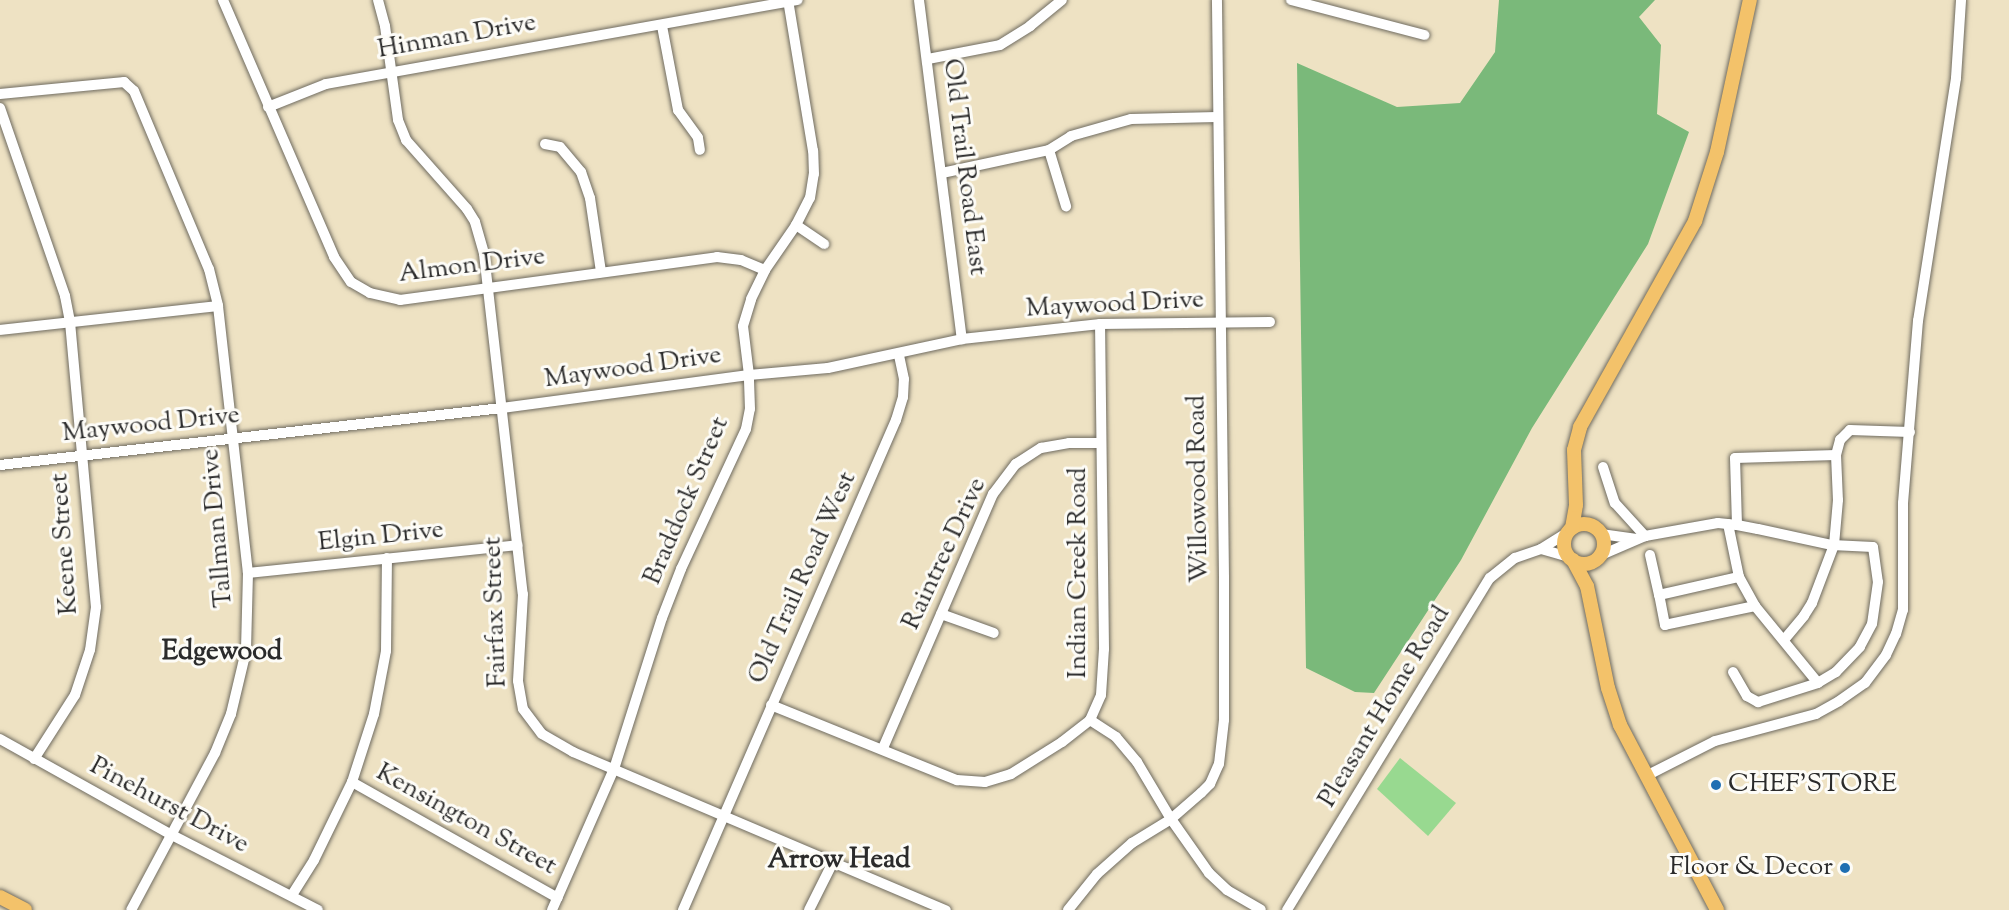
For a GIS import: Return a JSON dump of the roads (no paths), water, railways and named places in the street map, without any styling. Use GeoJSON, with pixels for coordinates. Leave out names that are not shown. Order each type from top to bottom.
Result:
{"type":"FeatureCollection","features":[{"type":"Feature","properties":{"kind":"main road"},"geometry":{"type":"LineString","coordinates":[[1717,910],[1628,744],[1613,707],[1587,586],[1564,545],[1570,530],[1575,497],[1574,450],[1580,427],[1695,221],[1717,152],[1749,0]]}},
{"type":"Feature","properties":{"kind":"main road"},"geometry":{"type":"LineString","coordinates":[[1575,497],[1587,512],[1603,547],[1587,586]]}},
{"type":"Feature","properties":{"kind":"main road"},"geometry":{"type":"LineString","coordinates":[[1570,530],[1578,525],[1596,530]]}},
{"type":"Feature","properties":{"kind":"main road"},"geometry":{"type":"LineString","coordinates":[[1571,558],[1586,563],[1597,558]]}},
{"type":"Feature","properties":{"kind":"main road"},"geometry":{"type":"LineString","coordinates":[[0,897],[25,910]]}},
{"type":"Feature","properties":{"kind":"street","name":"Almon Drive"},"geometry":{"type":"LineString","coordinates":[[224,0],[334,257],[351,282],[370,293],[400,300],[717,257],[741,260],[765,270]]}},
{"type":"Feature","properties":{"kind":"street","name":"Fairfax Street"},"geometry":{"type":"LineString","coordinates":[[378,0],[398,120],[406,140],[460,200],[475,222],[484,254],[523,594],[518,681],[523,709],[542,734],[573,752],[946,910]]}},
{"type":"Feature","properties":{"kind":"street","name":"Old Trail Road East"},"geometry":{"type":"LineString","coordinates":[[919,0],[962,339]]}},
{"type":"Feature","properties":{"kind":"street"},"geometry":{"type":"LineString","coordinates":[[928,59],[1000,45],[1030,26],[1062,0]]}},
{"type":"Feature","properties":{"kind":"street","name":"Willowood Road"},"geometry":{"type":"LineString","coordinates":[[1068,910],[1097,874],[1132,843],[1171,819],[1210,784],[1219,764],[1224,720],[1217,0]]}},
{"type":"Feature","properties":{"kind":"street"},"geometry":{"type":"LineString","coordinates":[[1291,0],[1424,35]]}},
{"type":"Feature","properties":{"kind":"street"},"geometry":{"type":"LineString","coordinates":[[1646,776],[1715,741],[1816,714],[1865,683],[1886,655],[1903,610],[1903,503],[1918,321],[1956,78],[1961,0]]}},
{"type":"Feature","properties":{"kind":"street","name":"Hinman Drive"},"geometry":{"type":"LineString","coordinates":[[268,107],[326,84],[390,71],[662,26],[792,1]]}},
{"type":"Feature","properties":{"kind":"street","name":"Braddock Street"},"geometry":{"type":"LineString","coordinates":[[552,910],[614,769],[662,618],[681,569],[746,429],[750,409],[749,375],[743,326],[751,298],[765,270],[796,225],[810,198],[814,174],[813,150],[792,1]]}},
{"type":"Feature","properties":{"kind":"street"},"geometry":{"type":"LineString","coordinates":[[662,26],[676,103],[682,118],[698,138],[700,150]]}},
{"type":"Feature","properties":{"kind":"street","name":"Tallman Drive"},"geometry":{"type":"LineString","coordinates":[[0,94],[124,82],[134,91],[209,269],[218,306],[248,573],[248,633],[236,695],[215,753],[131,910]]}},
{"type":"Feature","properties":{"kind":"street","name":"Keene Street"},"geometry":{"type":"LineString","coordinates":[[0,108],[65,296],[70,322],[96,607],[90,650],[75,695],[34,759]]}},
{"type":"Feature","properties":{"kind":"street"},"geometry":{"type":"LineString","coordinates":[[942,173],[1049,150],[1071,136],[1131,119],[1217,117]]}},
{"type":"Feature","properties":{"kind":"street"},"geometry":{"type":"LineString","coordinates":[[545,144],[560,147],[581,172],[590,198],[601,272]]}},
{"type":"Feature","properties":{"kind":"street"},"geometry":{"type":"LineString","coordinates":[[1049,150],[1065,206]]}},
{"type":"Feature","properties":{"kind":"street"},"geometry":{"type":"LineString","coordinates":[[796,225],[824,244]]}},
{"type":"Feature","properties":{"kind":"street"},"geometry":{"type":"LineString","coordinates":[[0,330],[218,306]]}},
{"type":"Feature","properties":{"kind":"street","name":"Maywood Drive"},"geometry":{"type":"LineString","coordinates":[[0,465],[502,408],[749,375],[828,368],[899,355],[962,339],[1100,324],[1270,322]]}},
{"type":"Feature","properties":{"kind":"street","name":"Indian Creek Road"},"geometry":{"type":"LineString","coordinates":[[771,705],[883,748],[957,780],[985,782],[1011,774],[1062,742],[1090,720],[1101,695],[1104,649],[1100,324]]}},
{"type":"Feature","properties":{"kind":"street","name":"Old Trail Road West"},"geometry":{"type":"LineString","coordinates":[[683,910],[896,420],[903,397],[904,379],[899,355]]}},
{"type":"Feature","properties":{"kind":"street"},"geometry":{"type":"LineString","coordinates":[[1784,640],[1812,603],[1834,545],[1838,500],[1836,455],[1840,440],[1850,430],[1910,432]]}},
{"type":"Feature","properties":{"kind":"street","name":"Raintree Drive"},"geometry":{"type":"LineString","coordinates":[[883,748],[993,494],[1016,464],[1041,448],[1069,443],[1101,443]]}},
{"type":"Feature","properties":{"kind":"street"},"geometry":{"type":"LineString","coordinates":[[1818,683],[1755,606],[1739,577],[1733,525],[1735,458],[1836,455]]}},
{"type":"Feature","properties":{"kind":"street"},"geometry":{"type":"LineString","coordinates":[[1603,467],[1615,503],[1641,537]]}},
{"type":"Feature","properties":{"kind":"street"},"geometry":{"type":"LineString","coordinates":[[1597,558],[1641,537],[1696,526],[1733,525],[1834,545],[1873,547],[1878,568],[1878,598],[1872,624],[1860,647],[1836,672],[1818,683],[1758,702],[1747,696],[1733,672]]}},
{"type":"Feature","properties":{"kind":"street","name":"Pleasant Home Road"},"geometry":{"type":"LineString","coordinates":[[1287,910],[1490,578],[1515,558],[1541,549],[1570,530]]}},
{"type":"Feature","properties":{"kind":"street"},"geometry":{"type":"LineString","coordinates":[[1596,530],[1641,537]]}},
{"type":"Feature","properties":{"kind":"street","name":"Elgin Drive"},"geometry":{"type":"LineString","coordinates":[[248,573],[518,545]]}},
{"type":"Feature","properties":{"kind":"street"},"geometry":{"type":"LineString","coordinates":[[1541,549],[1571,558]]}},
{"type":"Feature","properties":{"kind":"street"},"geometry":{"type":"LineString","coordinates":[[1650,555],[1665,625],[1755,606]]}},
{"type":"Feature","properties":{"kind":"street"},"geometry":{"type":"LineString","coordinates":[[292,895],[314,860],[352,782],[374,714],[386,651],[387,558]]}},
{"type":"Feature","properties":{"kind":"street"},"geometry":{"type":"LineString","coordinates":[[1659,596],[1739,577]]}},
{"type":"Feature","properties":{"kind":"street"},"geometry":{"type":"LineString","coordinates":[[941,614],[994,633]]}},
{"type":"Feature","properties":{"kind":"street"},"geometry":{"type":"LineString","coordinates":[[1090,720],[1116,737],[1137,762],[1171,819],[1209,873],[1227,890],[1261,910]]}},
{"type":"Feature","properties":{"kind":"street","name":"Pinehurst Drive"},"geometry":{"type":"LineString","coordinates":[[0,740],[172,835],[318,910]]}},
{"type":"Feature","properties":{"kind":"street","name":"Kensington Street"},"geometry":{"type":"LineString","coordinates":[[352,782],[558,898]]}},
{"type":"Feature","properties":{"kind":"street"},"geometry":{"type":"LineString","coordinates":[[809,910],[833,862]]}},
{"type":"Feature","properties":{"kind":"street"},"geometry":{"type":"LineString","coordinates":[[914,910],[918,898]]}},
{"type":"Feature","properties":{"kind":"place","name":"CHEF'STORE"},"geometry":{"type":"Point","coordinates":[1716,785]}},
{"type":"Feature","properties":{"kind":"place","name":"Floor & Decor"},"geometry":{"type":"Point","coordinates":[1845,868]}},
{"type":"Feature","properties":{"kind":"district","name":"Edgewood"},"geometry":{"type":"Point","coordinates":[222,653]}},
{"type":"Feature","properties":{"kind":"district","name":"Arrow Head"},"geometry":{"type":"Point","coordinates":[839,861]}}]}
